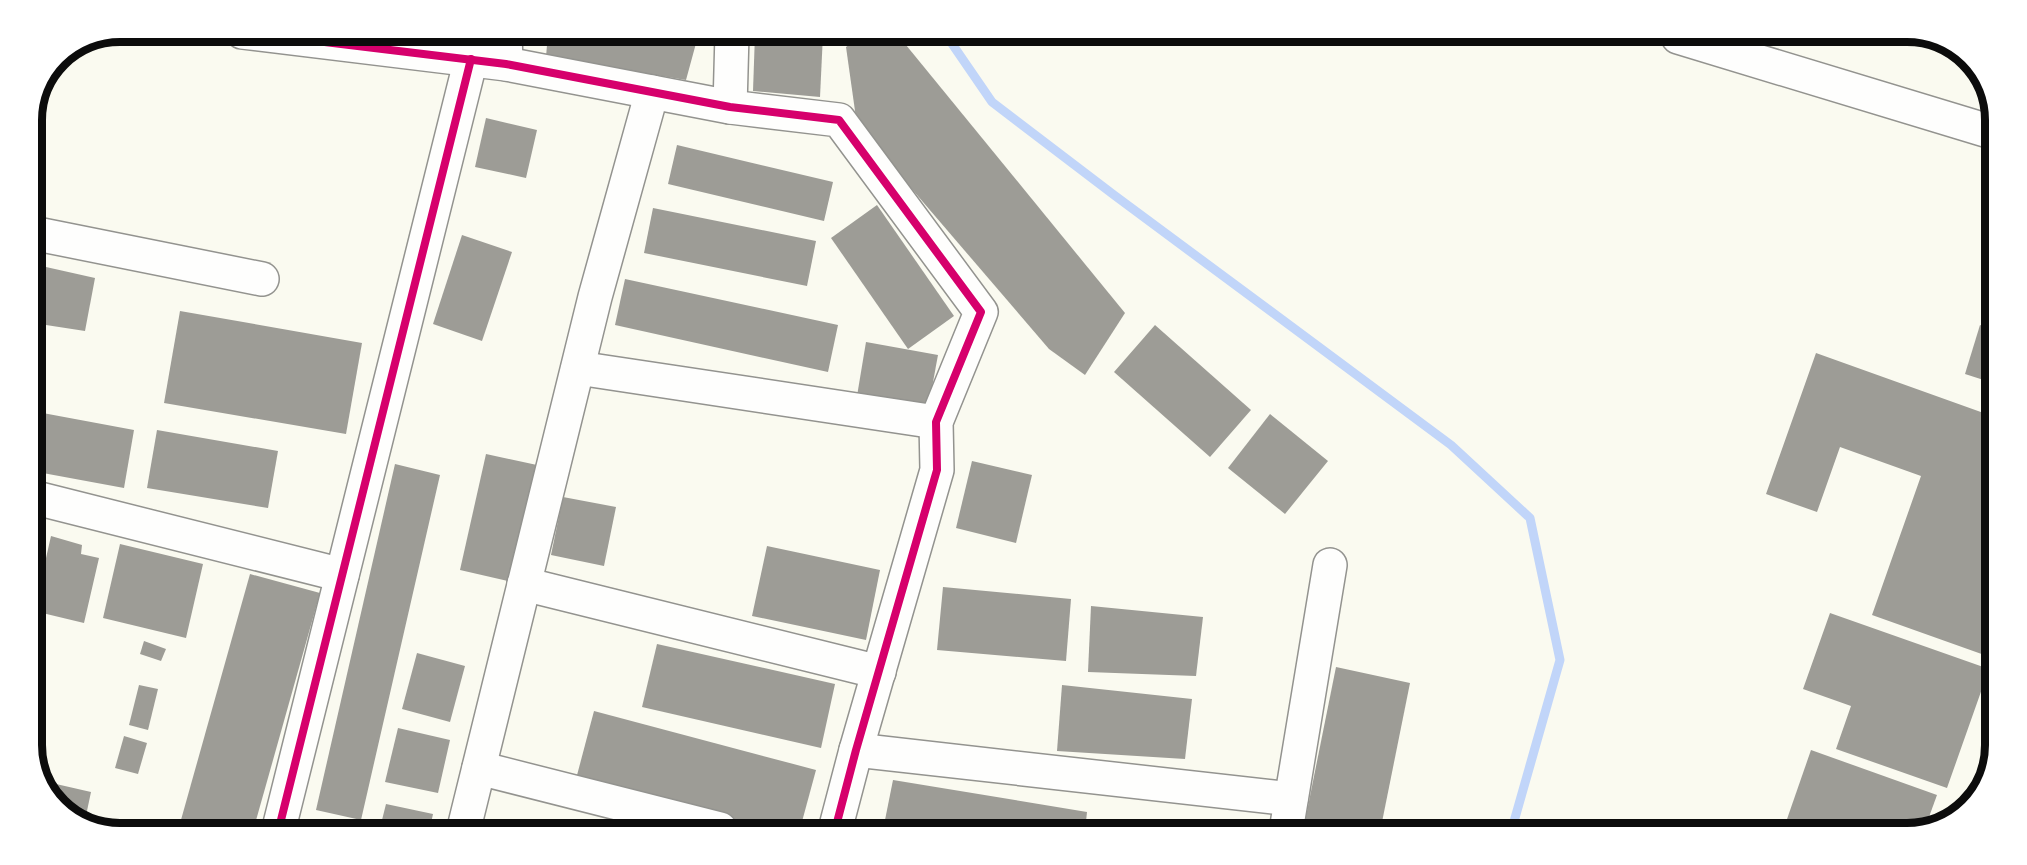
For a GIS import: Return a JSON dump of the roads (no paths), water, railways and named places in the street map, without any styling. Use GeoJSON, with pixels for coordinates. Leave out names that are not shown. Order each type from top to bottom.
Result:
{"type":"FeatureCollection","features":[{"type":"Feature","properties":{"kind":"street"},"geometry":{"type":"LineString","coordinates":[[327,42],[471,59],[506,48],[652,92],[730,107],[839,120],[981,312],[936,422],[937,470],[856,750],[838,823]]}},
{"type":"Feature","properties":{"kind":"street"},"geometry":{"type":"LineString","coordinates":[[730,107],[732,42]]}},
{"type":"Feature","properties":{"kind":"street"},"geometry":{"type":"LineString","coordinates":[[1695,42],[1985,130]]}},
{"type":"Feature","properties":{"kind":"street"},"geometry":{"type":"LineString","coordinates":[[280,823],[471,59]]}},
{"type":"Feature","properties":{"kind":"street"},"geometry":{"type":"LineString","coordinates":[[465,823],[578,368],[652,92]]}},
{"type":"Feature","properties":{"kind":"street"},"geometry":{"type":"LineString","coordinates":[[42,235],[262,279]]}},
{"type":"Feature","properties":{"kind":"street"},"geometry":{"type":"LineString","coordinates":[[578,368],[936,422]]}},
{"type":"Feature","properties":{"kind":"street"},"geometry":{"type":"LineString","coordinates":[[42,500],[342,575]]}},
{"type":"Feature","properties":{"kind":"street"},"geometry":{"type":"LineString","coordinates":[[1287,823],[1329,565]]}},
{"type":"Feature","properties":{"kind":"street"},"geometry":{"type":"LineString","coordinates":[[524,584],[879,672]]}},
{"type":"Feature","properties":{"kind":"street"},"geometry":{"type":"LineString","coordinates":[[856,750],[1291,799]]}},
{"type":"Feature","properties":{"kind":"street"},"geometry":{"type":"LineString","coordinates":[[478,768],[696,823]]}},
{"type":"Feature","properties":{"kind":"waterway"},"geometry":{"type":"LineString","coordinates":[[951,42],[992,102],[1451,445],[1530,518],[1560,660],[1514,823]]}}]}
